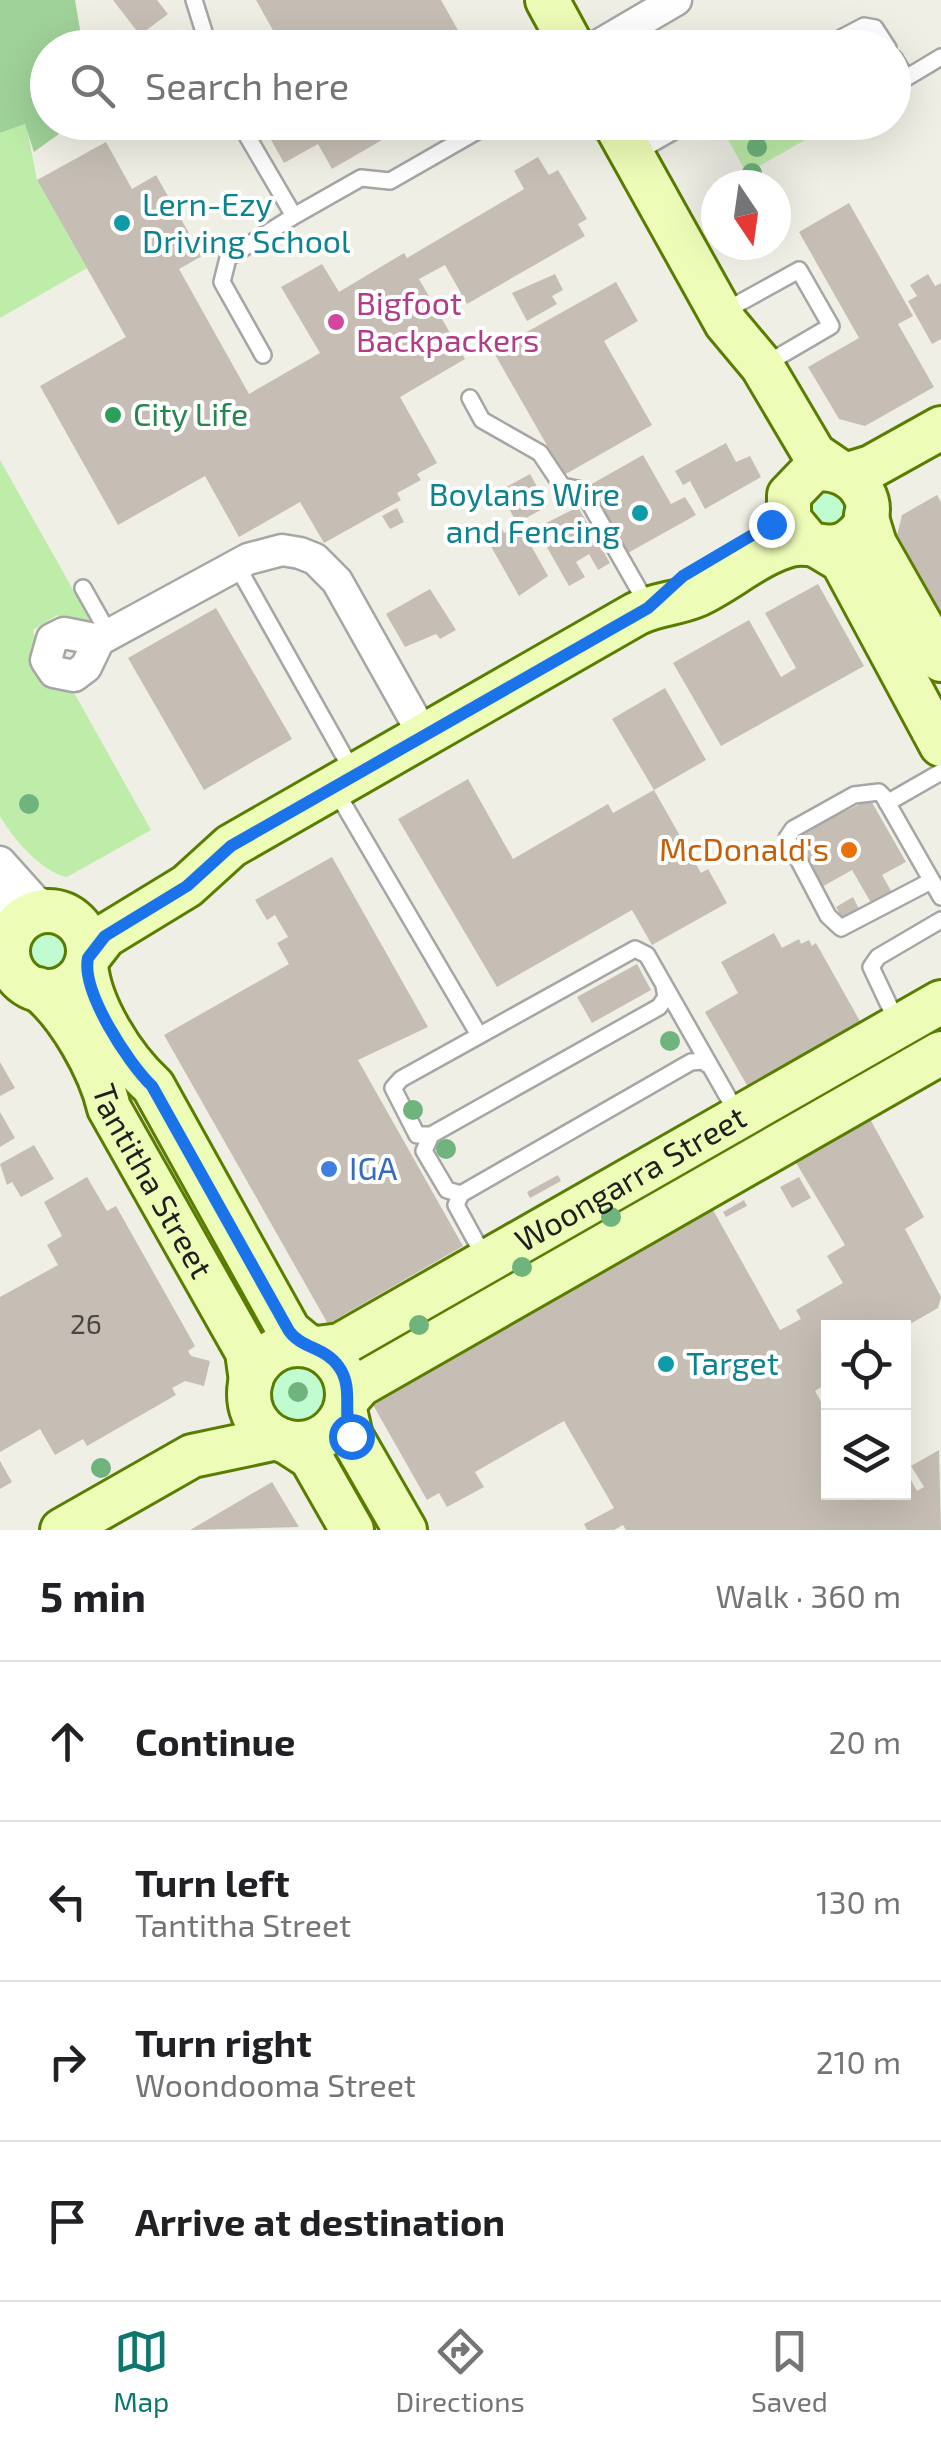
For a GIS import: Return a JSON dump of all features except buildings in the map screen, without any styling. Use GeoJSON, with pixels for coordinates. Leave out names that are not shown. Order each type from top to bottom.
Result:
{"type":"FeatureCollection","features":[{"type":"Feature","properties":{"kind":"street"},"geometry":{"type":"LineString","coordinates":[[546,0],[563,30]]}},
{"type":"Feature","properties":{"kind":"street"},"geometry":{"type":"LineString","coordinates":[[625,30],[676,0]]}},
{"type":"Feature","properties":{"kind":"street"},"geometry":{"type":"LineString","coordinates":[[625,140],[723,318],[762,366],[814,454],[854,491],[874,544],[941,660]]}},
{"type":"Feature","properties":{"kind":"street"},"geometry":{"type":"LineString","coordinates":[[723,318],[743,377],[792,467],[788,500],[795,531],[842,561],[941,745]]}},
{"type":"Feature","properties":{"kind":"street"},"geometry":{"type":"LineString","coordinates":[[648,608],[694,596],[784,546],[848,542],[854,491],[871,467],[941,428]]}},
{"type":"Feature","properties":{"kind":"street"},"geometry":{"type":"LineString","coordinates":[[0,881],[10,914],[6,946],[23,990],[61,989],[72,983],[105,936],[187,886],[231,846],[648,608],[683,576],[771,524],[813,470],[854,491],[887,488],[941,457]]}},
{"type":"Feature","properties":{"kind":"street"},"geometry":{"type":"LineString","coordinates":[[104,637],[236,564],[282,550],[315,559],[328,570],[424,736]]}},
{"type":"Feature","properties":{"kind":"street"},"geometry":{"type":"LineString","coordinates":[[6,946],[24,919],[93,908],[177,863],[231,846]]}},
{"type":"Feature","properties":{"kind":"street"},"geometry":{"type":"LineString","coordinates":[[0,862],[35,901],[60,914],[86,936],[87,961]]}},
{"type":"Feature","properties":{"kind":"street","name":"Tantitha Street"},"geometry":{"type":"LineString","coordinates":[[87,961],[90,987],[136,1071],[152,1086],[289,1331],[311,1346]]}},
{"type":"Feature","properties":{"kind":"street","name":"Tantitha Street"},"geometry":{"type":"LineString","coordinates":[[23,990],[53,1002],[104,1088],[109,1108],[248,1352],[250,1384]]}},
{"type":"Feature","properties":{"kind":"street","name":"Woongarra Street"},"geometry":{"type":"LineString","coordinates":[[311,1346],[340,1344],[941,1002]]}},
{"type":"Feature","properties":{"kind":"street","name":"Woongarra Street"},"geometry":{"type":"LineString","coordinates":[[346,1405],[370,1380],[941,1053]]}},
{"type":"Feature","properties":{"kind":"street"},"geometry":{"type":"LineString","coordinates":[[192,1456],[250,1384],[266,1357],[292,1345],[311,1346],[341,1368],[351,1436],[399,1520],[354,1530],[312,1458],[255,1417],[250,1384]]}},
{"type":"Feature","properties":{"kind":"street"},"geometry":{"type":"LineString","coordinates":[[62,1530],[192,1456],[281,1439],[314,1440],[328,1434],[346,1405]]}},
{"type":"Feature","properties":{"kind":"lane"},"geometry":{"type":"LineString","coordinates":[[194,0],[203,30]]}},
{"type":"Feature","properties":{"kind":"lane"},"geometry":{"type":"LineString","coordinates":[[911,75],[941,58]]}},
{"type":"Feature","properties":{"kind":"lane"},"geometry":{"type":"LineString","coordinates":[[250,140],[294,216]]}},
{"type":"Feature","properties":{"kind":"lane"},"geometry":{"type":"LineString","coordinates":[[263,355],[222,282],[228,258],[361,178],[390,181],[462,140]]}},
{"type":"Feature","properties":{"kind":"lane"},"geometry":{"type":"LineString","coordinates":[[723,318],[799,270],[831,326],[762,366]]}},
{"type":"Feature","properties":{"kind":"lane"},"geometry":{"type":"LineString","coordinates":[[470,398],[482,420],[540,453],[562,486],[582,490],[648,608]]}},
{"type":"Feature","properties":{"kind":"lane"},"geometry":{"type":"LineString","coordinates":[[236,564],[344,781],[479,1036]]}},
{"type":"Feature","properties":{"kind":"lane"},"geometry":{"type":"LineString","coordinates":[[83,588],[104,637]]}},
{"type":"Feature","properties":{"kind":"lane"},"geometry":{"type":"LineString","coordinates":[[887,802],[941,772]]}},
{"type":"Feature","properties":{"kind":"lane"},"geometry":{"type":"LineString","coordinates":[[932,881],[841,928],[828,916],[786,838],[792,829],[854,795],[874,791],[887,802],[932,881],[941,897]]}},
{"type":"Feature","properties":{"kind":"lane"},"geometry":{"type":"LineString","coordinates":[[899,1026],[871,966],[878,957],[941,920]]}},
{"type":"Feature","properties":{"kind":"lane"},"geometry":{"type":"LineString","coordinates":[[431,1135],[421,1137],[414,1132],[393,1088],[635,949],[647,956],[739,1116]]}},
{"type":"Feature","properties":{"kind":"lane"},"geometry":{"type":"LineString","coordinates":[[461,1194],[447,1190],[424,1151],[424,1142],[658,1007],[666,997],[664,986]]}},
{"type":"Feature","properties":{"kind":"lane"},"geometry":{"type":"LineString","coordinates":[[486,1260],[456,1205],[461,1194],[692,1062],[702,1061],[711,1067]]}},
{"type":"Feature","properties":{"kind":"green space"},"geometry":{"type":"Polygon","coordinates":[[[0,0],[75,0],[80,30],[30,30],[30,140],[25,124],[0,133],[0,0]]]}},
{"type":"Feature","properties":{"kind":"green space"},"geometry":{"type":"Polygon","coordinates":[[[26,124],[37,180],[87,268],[0,318],[0,133],[26,124]]]}},
{"type":"Feature","properties":{"kind":"green space"},"geometry":{"type":"Polygon","coordinates":[[[30,140],[51,140],[34,152],[30,140]]]}},
{"type":"Feature","properties":{"kind":"green space"},"geometry":{"type":"Polygon","coordinates":[[[728,140],[805,140],[754,169],[745,170],[728,140]]]}},
{"type":"Feature","properties":{"kind":"green space"},"geometry":{"type":"Polygon","coordinates":[[[0,460],[94,627],[62,621],[57,615],[33,630],[43,678],[59,688],[72,689],[151,830],[67,877],[48,869],[29,853],[0,816],[0,460]]]}},
{"type":"Feature","properties":{"kind":"green space"},"geometry":{"type":"Polygon","coordinates":[[[816,488],[843,492],[848,512],[834,528],[813,525],[806,498],[816,488]]]}},
{"type":"Feature","properties":{"kind":"green space"},"geometry":{"type":"Polygon","coordinates":[[[48,932],[61,937],[66,950],[61,963],[48,968],[35,963],[30,950],[35,937],[48,932]]]}},
{"type":"Feature","properties":{"kind":"green space"},"geometry":{"type":"Polygon","coordinates":[[[298,1367],[316,1375],[324,1393],[316,1411],[298,1419],[280,1411],[272,1393],[280,1375],[298,1367]]]}},
{"type":"Feature","properties":{"kind":"place","name":"Lern-Ezy Driving School"},"geometry":{"type":"Point","coordinates":[122,223]}},
{"type":"Feature","properties":{"kind":"place","name":"Bigfoot Backpackers"},"geometry":{"type":"Point","coordinates":[336,322]}},
{"type":"Feature","properties":{"kind":"place","name":"City Life"},"geometry":{"type":"Point","coordinates":[113,415]}},
{"type":"Feature","properties":{"kind":"place","name":"Boylans Wire and Fencing"},"geometry":{"type":"Point","coordinates":[640,513]}},
{"type":"Feature","properties":{"kind":"place","name":"McDonald's"},"geometry":{"type":"Point","coordinates":[849,850]}},
{"type":"Feature","properties":{"kind":"place","name":"IGA"},"geometry":{"type":"Point","coordinates":[329,1169]}},
{"type":"Feature","properties":{"kind":"place","name":"Target"},"geometry":{"type":"Point","coordinates":[666,1364]}},
{"type":"Feature","properties":{"kind":"route"},"geometry":{"type":"LineString","coordinates":[[351,1436],[345,1410],[347,1384],[341,1368],[330,1356],[296,1341],[289,1331],[152,1086],[136,1071],[110,1026],[90,987],[88,958],[115,928],[187,886],[231,846],[648,608],[683,576],[771,524]]}}]}
